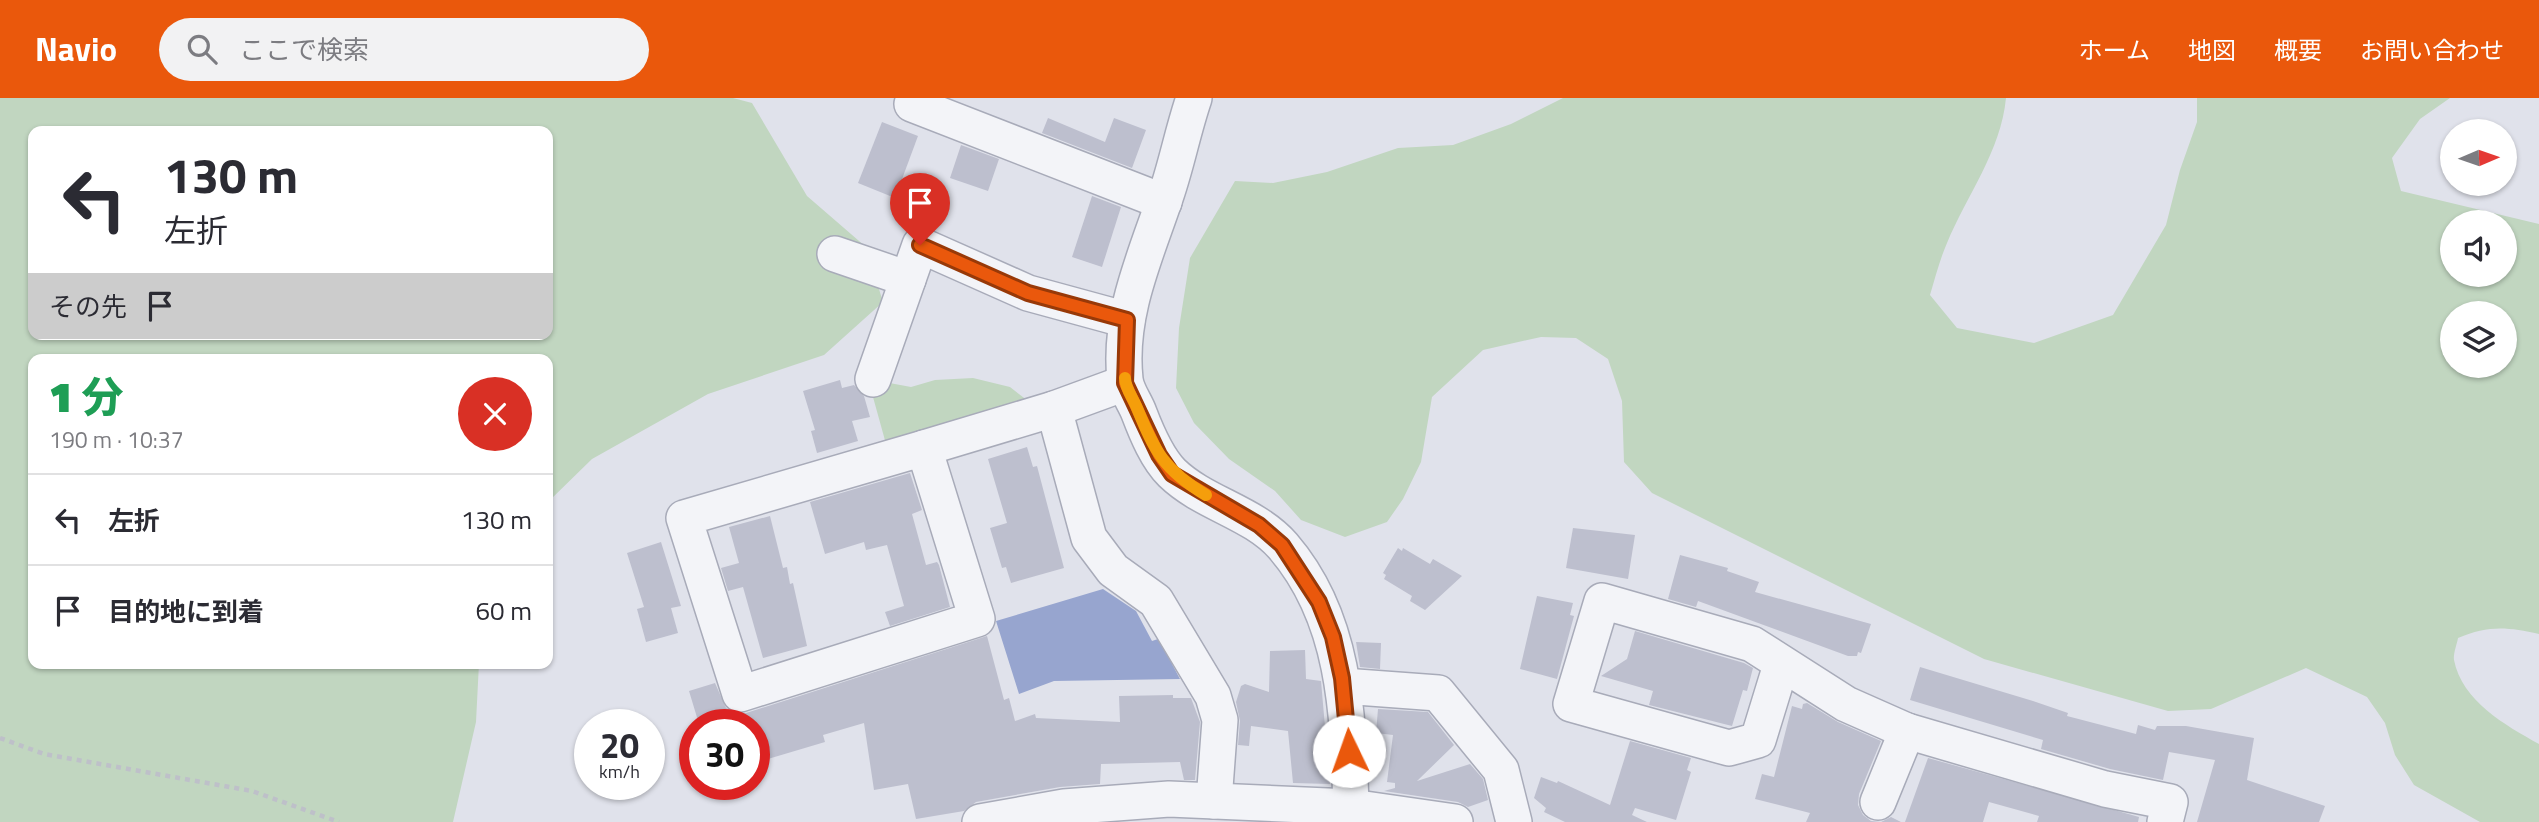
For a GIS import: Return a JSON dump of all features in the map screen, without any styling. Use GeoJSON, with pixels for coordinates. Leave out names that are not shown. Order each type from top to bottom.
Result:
{"type":"FeatureCollection","features":[{"type":"Feature","properties":{"kind":"street"},"geometry":{"type":"LineString","coordinates":[[914,98],[912,104],[1164,202]]}},
{"type":"Feature","properties":{"kind":"street"},"geometry":{"type":"LineString","coordinates":[[1194,98],[1164,202],[1141,261],[1127,320],[1125,383],[1147,434],[1172,474],[1259,525],[1282,545],[1303,573],[1333,637],[1343,686],[1352,807]]}},
{"type":"Feature","properties":{"kind":"street"},"geometry":{"type":"LineString","coordinates":[[873,379],[920,245],[1028,293],[1127,320]]}},
{"type":"Feature","properties":{"kind":"street"},"geometry":{"type":"LineString","coordinates":[[835,254],[908,279]]}},
{"type":"Feature","properties":{"kind":"street"},"geometry":{"type":"LineString","coordinates":[[924,448],[977,619],[740,694],[684,518],[1054,409],[1125,383]]}},
{"type":"Feature","properties":{"kind":"street"},"geometry":{"type":"LineString","coordinates":[[1054,409],[1088,538],[1113,570],[1156,601],[1213,696],[1220,720],[1214,801]]}},
{"type":"Feature","properties":{"kind":"street"},"geometry":{"type":"LineString","coordinates":[[1781,665],[1758,740],[1729,748],[1572,704],[1602,601],[1752,644],[1846,704],[1908,731],[2105,789],[2170,802],[2165,822]]}},
{"type":"Feature","properties":{"kind":"street"},"geometry":{"type":"LineString","coordinates":[[1343,686],[1438,693],[1501,770],[1514,822]]}},
{"type":"Feature","properties":{"kind":"street"},"geometry":{"type":"LineString","coordinates":[[1878,802],[1908,731]]}},
{"type":"Feature","properties":{"kind":"street"},"geometry":{"type":"LineString","coordinates":[[980,822],[1064,807],[1169,799],[1352,807],[1455,822]]}},
{"type":"Feature","properties":{"kind":"path"},"geometry":{"type":"LineString","coordinates":[[0,738],[44,754],[252,791],[340,822]]}},
{"type":"Feature","properties":{"kind":"green space"},"geometry":{"type":"Polygon","coordinates":[[[0,98],[733,98],[752,103],[807,196],[866,247],[883,302],[824,355],[708,394],[592,459],[553,497],[553,354],[28,354],[28,669],[479,669],[476,722],[453,822],[0,822],[0,98]]]}},
{"type":"Feature","properties":{"kind":"green space"},"geometry":{"type":"Polygon","coordinates":[[[1563,98],[2006,98],[2003,117],[1990,155],[1947,243],[1930,295],[1957,328],[2034,343],[2113,315],[2166,225],[2180,170],[2197,122],[2197,98],[2450,98],[2420,119],[2392,158],[2401,191],[2480,210],[2440,210],[2440,287],[2517,287],[2517,219],[2539,224],[2539,634],[2508,629],[2479,631],[2458,638],[2454,658],[2459,675],[2475,700],[2512,729],[2539,744],[2539,822],[2480,822],[2414,785],[2395,755],[2385,723],[2367,697],[2306,668],[2211,709],[2168,711],[1984,659],[1652,493],[1624,462],[1622,401],[1608,359],[1576,338],[1541,337],[1483,350],[1432,397],[1421,462],[1403,499],[1387,522],[1345,537],[1301,520],[1275,491],[1229,459],[1194,423],[1176,388],[1179,328],[1190,258],[1235,181],[1273,183],[1327,172],[1398,148],[1453,145],[1511,124],[1563,98]]]}},
{"type":"Feature","properties":{"kind":"green space"},"geometry":{"type":"Polygon","coordinates":[[[973,378],[1010,387],[1028,401],[886,444],[868,379],[911,387],[935,380],[973,378]]]}},
{"type":"Feature","properties":{"kind":"water"},"geometry":{"type":"Polygon","coordinates":[[[1103,589],[1136,611],[1152,641],[1164,637],[1177,659],[1172,664],[1180,679],[1054,681],[1019,694],[996,621],[1103,589]]]}},
{"type":"Feature","properties":{"kind":"building"},"geometry":{"type":"Polygon","coordinates":[[[1048,118],[1105,142],[1114,118],[1146,130],[1132,168],[1042,133],[1048,118]]]}},
{"type":"Feature","properties":{"kind":"building"},"geometry":{"type":"Polygon","coordinates":[[[882,122],[918,136],[895,198],[858,183],[882,122]]]}},
{"type":"Feature","properties":{"kind":"building"},"geometry":{"type":"Polygon","coordinates":[[[961,145],[999,159],[988,191],[950,178],[961,145]]]}},
{"type":"Feature","properties":{"kind":"building"},"geometry":{"type":"Polygon","coordinates":[[[1092,196],[1121,207],[1102,267],[1072,257],[1092,196]]]}},
{"type":"Feature","properties":{"kind":"building"},"geometry":{"type":"Polygon","coordinates":[[[840,380],[842,388],[854,385],[864,396],[870,417],[852,421],[858,441],[817,453],[811,431],[815,430],[803,391],[840,380]]]}},
{"type":"Feature","properties":{"kind":"building"},"geometry":{"type":"Polygon","coordinates":[[[1027,447],[1033,467],[1037,466],[1064,568],[1011,583],[1006,567],[1002,568],[990,528],[1007,523],[988,459],[1027,447]]]}},
{"type":"Feature","properties":{"kind":"building"},"geometry":{"type":"Polygon","coordinates":[[[910,473],[922,510],[912,514],[926,565],[937,562],[939,565],[950,607],[890,626],[885,612],[904,606],[887,545],[866,550],[864,542],[825,554],[810,502],[910,473]]]}},
{"type":"Feature","properties":{"kind":"building"},"geometry":{"type":"Polygon","coordinates":[[[770,516],[783,568],[787,567],[790,584],[793,583],[807,646],[763,658],[743,587],[728,591],[721,568],[739,563],[729,527],[770,516]]]}},
{"type":"Feature","properties":{"kind":"building"},"geometry":{"type":"Polygon","coordinates":[[[1573,528],[1635,535],[1628,579],[1566,568],[1573,528]]]}},
{"type":"Feature","properties":{"kind":"building"},"geometry":{"type":"Polygon","coordinates":[[[661,542],[681,606],[671,608],[678,633],[646,642],[637,609],[644,607],[627,553],[661,542]]]}},
{"type":"Feature","properties":{"kind":"building"},"geometry":{"type":"Polygon","coordinates":[[[1398,548],[1402,551],[1403,548],[1430,564],[1433,559],[1462,576],[1425,610],[1410,601],[1412,596],[1384,579],[1386,575],[1383,573],[1398,548]]]}},
{"type":"Feature","properties":{"kind":"building"},"geometry":{"type":"Polygon","coordinates":[[[1680,555],[1728,568],[1727,571],[1759,582],[1755,592],[1871,624],[1861,653],[1848,656],[1698,601],[1696,607],[1668,599],[1680,555]]]}},
{"type":"Feature","properties":{"kind":"building"},"geometry":{"type":"Polygon","coordinates":[[[1537,596],[1573,603],[1570,615],[1574,616],[1557,679],[1520,669],[1537,596]]]}},
{"type":"Feature","properties":{"kind":"building"},"geometry":{"type":"Polygon","coordinates":[[[1635,631],[1753,668],[1747,691],[1743,690],[1732,726],[1649,705],[1653,691],[1601,676],[1627,659],[1635,631]]]}},
{"type":"Feature","properties":{"kind":"building"},"geometry":{"type":"Polygon","coordinates":[[[987,636],[1004,700],[1009,698],[1015,721],[1035,714],[1036,718],[1120,722],[1119,696],[1173,695],[1173,698],[1191,698],[1200,722],[1195,780],[1184,780],[1180,762],[1101,764],[1100,784],[1060,787],[976,802],[964,811],[916,819],[908,784],[874,790],[864,723],[823,735],[825,742],[770,758],[770,709],[759,709],[987,636]]]}},
{"type":"Feature","properties":{"kind":"building"},"geometry":{"type":"Polygon","coordinates":[[[1356,642],[1381,643],[1380,669],[1360,667],[1356,642]]]}},
{"type":"Feature","properties":{"kind":"building"},"geometry":{"type":"Polygon","coordinates":[[[1305,650],[1306,679],[1321,681],[1330,784],[1293,783],[1288,731],[1251,726],[1249,746],[1238,745],[1240,721],[1236,702],[1241,686],[1245,684],[1269,692],[1270,651],[1305,650]]]}},
{"type":"Feature","properties":{"kind":"building"},"geometry":{"type":"Polygon","coordinates":[[[1920,667],[2033,701],[2068,713],[2067,716],[2136,734],[2138,725],[2155,730],[2157,726],[2186,726],[2254,738],[2247,780],[2325,806],[2319,822],[2197,822],[2215,760],[2169,752],[2163,780],[2110,769],[2041,749],[2043,740],[1910,700],[1920,667]]]}},
{"type":"Feature","properties":{"kind":"building"},"geometry":{"type":"Polygon","coordinates":[[[715,683],[726,708],[694,709],[689,691],[715,683]]]}},
{"type":"Feature","properties":{"kind":"building"},"geometry":{"type":"Polygon","coordinates":[[[1807,703],[1838,722],[1881,741],[1859,794],[1858,805],[1863,815],[1871,821],[1881,822],[1806,822],[1810,813],[1755,799],[1762,774],[1774,777],[1792,706],[1802,709],[1803,704],[1807,703]]]}},
{"type":"Feature","properties":{"kind":"building"},"geometry":{"type":"Polygon","coordinates":[[[1378,709],[1428,712],[1454,745],[1417,781],[1470,764],[1483,779],[1488,800],[1468,807],[1458,802],[1384,791],[1395,788],[1395,783],[1387,782],[1393,735],[1376,733],[1378,709]]]}},
{"type":"Feature","properties":{"kind":"building"},"geometry":{"type":"Polygon","coordinates":[[[1630,741],[1691,758],[1687,770],[1691,772],[1676,820],[1635,808],[1632,815],[1647,822],[1565,822],[1544,812],[1546,808],[1534,798],[1541,777],[1557,783],[1558,781],[1610,805],[1630,741]]]}},
{"type":"Feature","properties":{"kind":"building"},"geometry":{"type":"Polygon","coordinates":[[[1928,758],[2139,817],[2138,822],[2037,822],[2039,816],[1989,802],[1983,822],[1905,822],[1928,758]]]}},
{"type":"Feature","properties":{"kind":"building"},"geometry":{"type":"Polygon","coordinates":[[[1891,817],[1901,822],[1881,822],[1891,817]]]}},
{"type":"Feature","properties":{"kind":"slow traffic"},"geometry":{"type":"LineString","coordinates":[[1125,378],[1147,434],[1172,474],[1206,495]]}},
{"type":"Feature","properties":{"kind":"route"},"geometry":{"type":"LineString","coordinates":[[920,245],[1028,293],[1127,320],[1124,347],[1125,383],[1159,455],[1172,474],[1259,525],[1282,545],[1303,573],[1319,602],[1333,637],[1342,678],[1349,751]]}}]}
